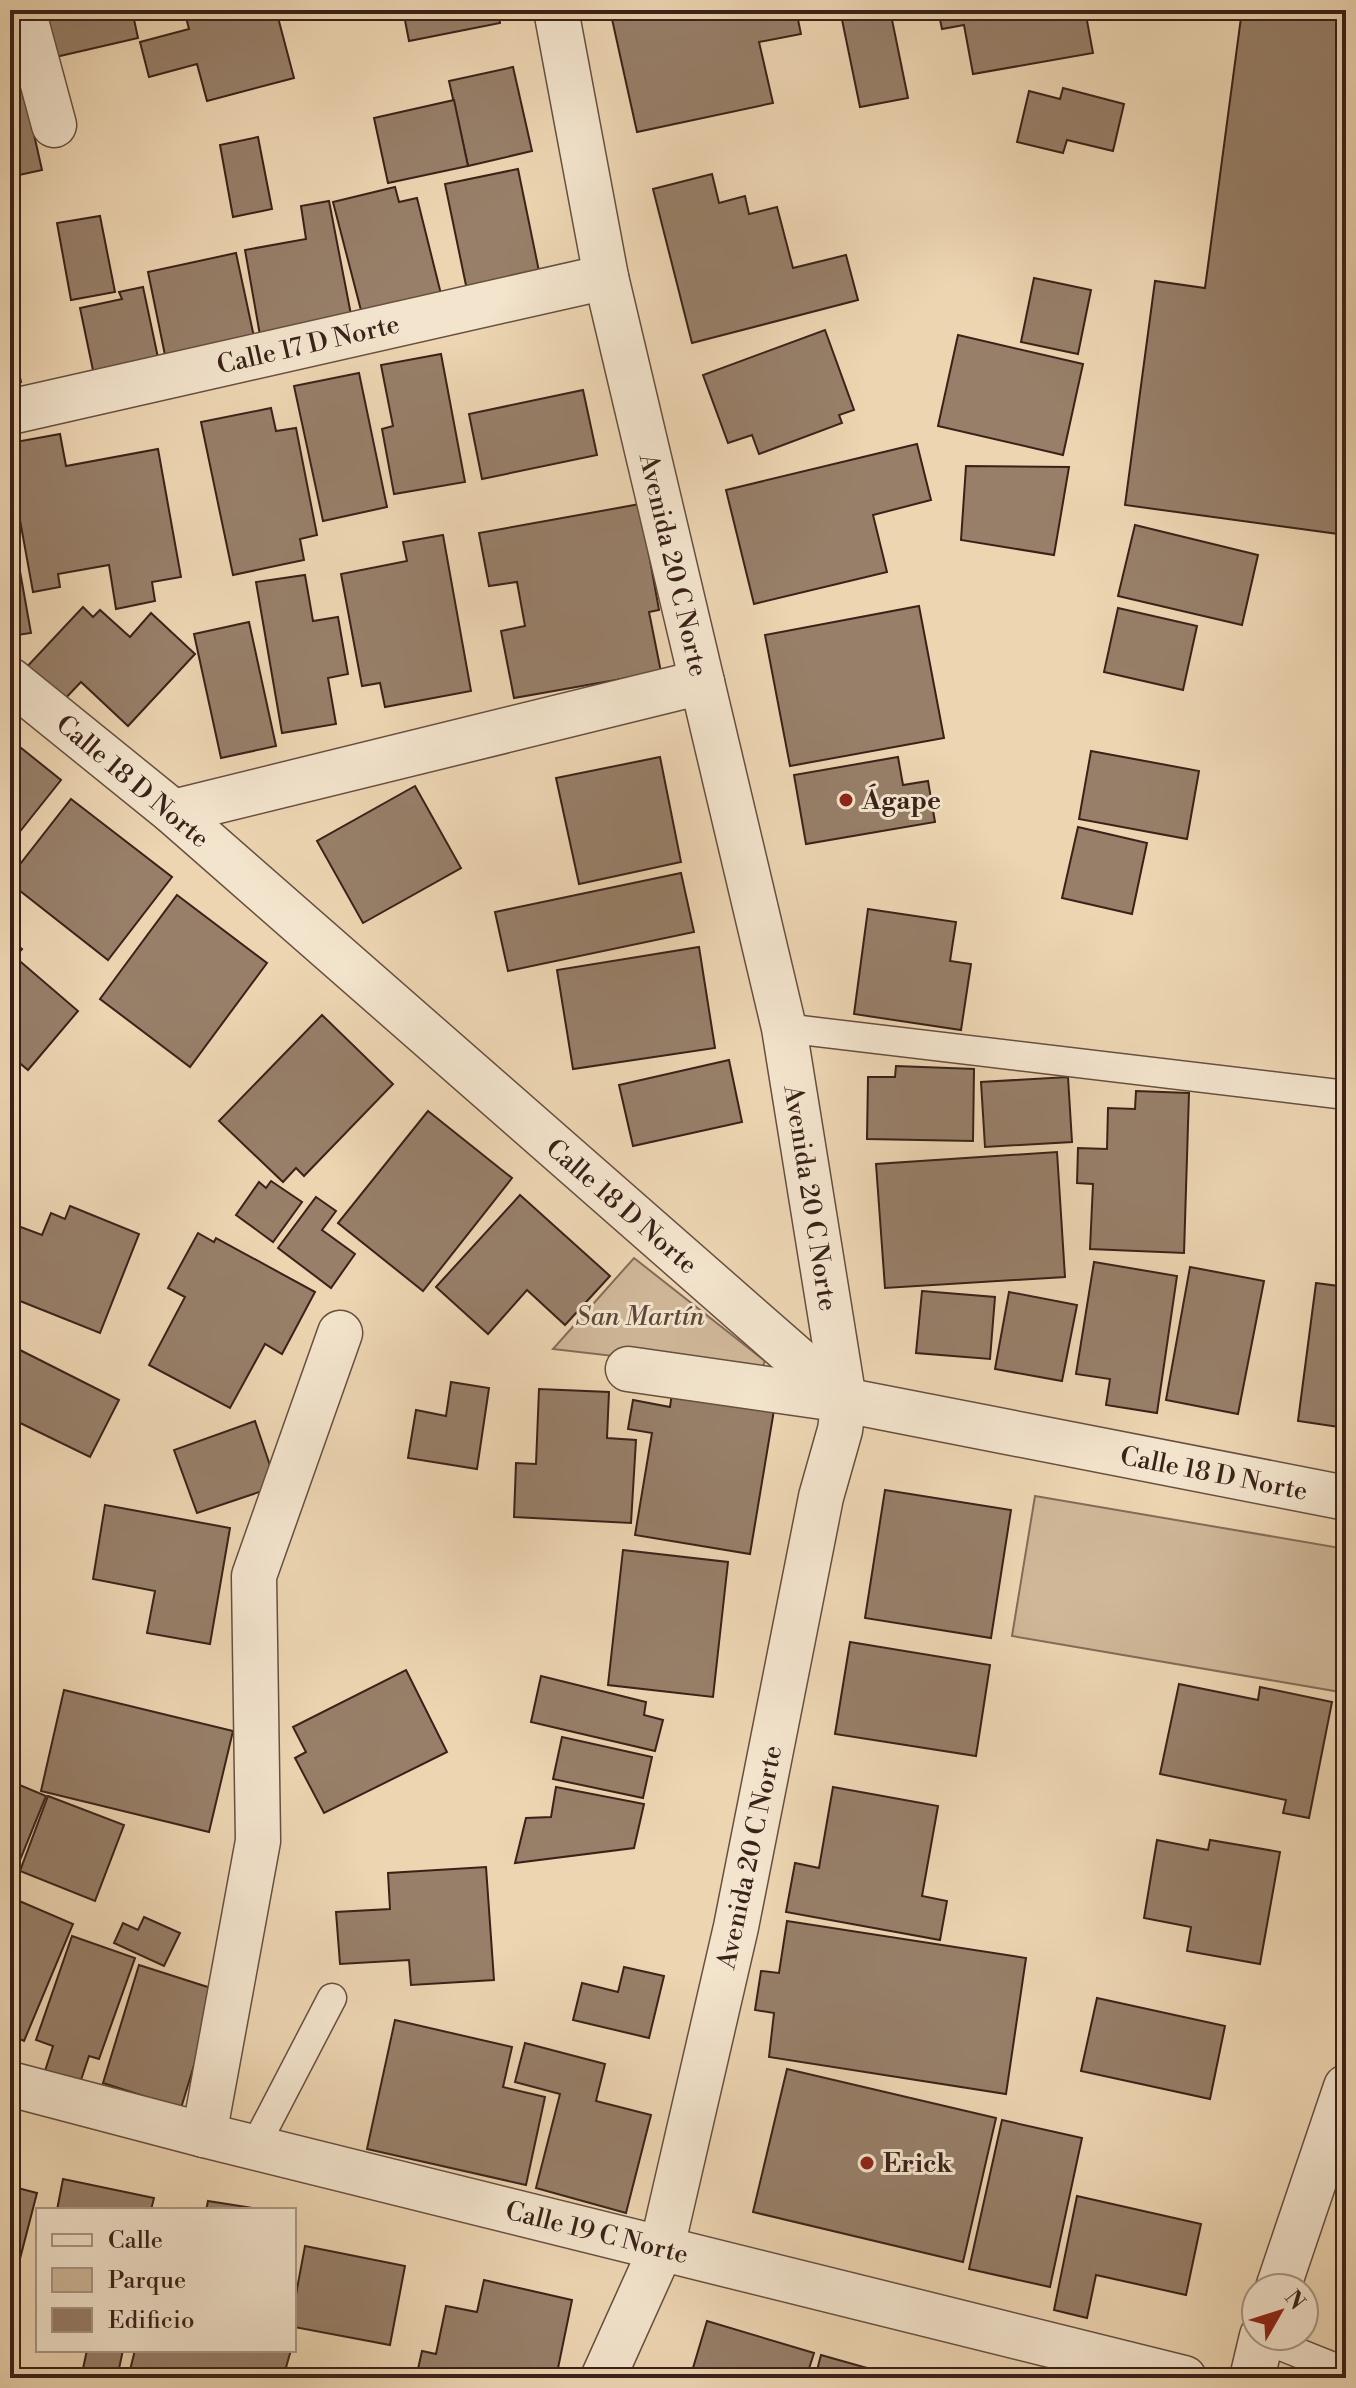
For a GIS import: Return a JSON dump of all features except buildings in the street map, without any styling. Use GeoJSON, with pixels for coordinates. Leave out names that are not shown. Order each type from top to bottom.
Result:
{"type":"FeatureCollection","features":[{"type":"Feature","properties":{"kind":"street"},"geometry":{"type":"LineString","coordinates":[[23,10],[54,125]]}},
{"type":"Feature","properties":{"kind":"street","name":"Avenida 20 C Norte"},"geometry":{"type":"LineString","coordinates":[[556,10],[606,277],[784,1028],[844,1400],[840,1430],[821,1497],[736,1927],[662,2247],[603,2378]]}},
{"type":"Feature","properties":{"kind":"street","name":"Calle 17 D Norte"},"geometry":{"type":"LineString","coordinates":[[10,412],[606,277]]}},
{"type":"Feature","properties":{"kind":"street","name":"Calle 18 D Norte"},"geometry":{"type":"LineString","coordinates":[[10,680],[173,812],[844,1400],[1346,1498]]}},
{"type":"Feature","properties":{"kind":"street"},"geometry":{"type":"LineString","coordinates":[[173,812],[702,682]]}},
{"type":"Feature","properties":{"kind":"street"},"geometry":{"type":"LineString","coordinates":[[204,2135],[258,1841],[254,1576],[340,1333]]}},
{"type":"Feature","properties":{"kind":"street"},"geometry":{"type":"LineString","coordinates":[[628,1369],[844,1400]]}},
{"type":"Feature","properties":{"kind":"street","name":"Calle 19 C Norte"},"geometry":{"type":"LineString","coordinates":[[10,2084],[254,2148],[1184,2378]]}},
{"type":"Feature","properties":{"kind":"street"},"geometry":{"type":"LineString","coordinates":[[1283,2272],[1346,2087]]}},
{"type":"Feature","properties":{"kind":"lane"},"geometry":{"type":"LineString","coordinates":[[784,1028],[1346,1095]]}},
{"type":"Feature","properties":{"kind":"lane"},"geometry":{"type":"LineString","coordinates":[[254,2148],[332,1998]]}},
{"type":"Feature","properties":{"kind":"lane"},"geometry":{"type":"LineString","coordinates":[[1262,2352],[1346,2372]]}},
{"type":"Feature","properties":{"kind":"green space","name":"San Martín"},"geometry":{"type":"Polygon","coordinates":[[[634,1258],[765,1361],[760,1373],[553,1349],[634,1258]]]}},
{"type":"Feature","properties":{"kind":"green space"},"geometry":{"type":"Polygon","coordinates":[[[1035,1496],[1346,1549],[1346,1693],[1012,1636],[1035,1496]]]}},
{"type":"Feature","properties":{"kind":"place","name":"Ágape"},"geometry":{"type":"Point","coordinates":[846,800]}},
{"type":"Feature","properties":{"kind":"place","name":"Erick"},"geometry":{"type":"Point","coordinates":[867,2163]}}]}
